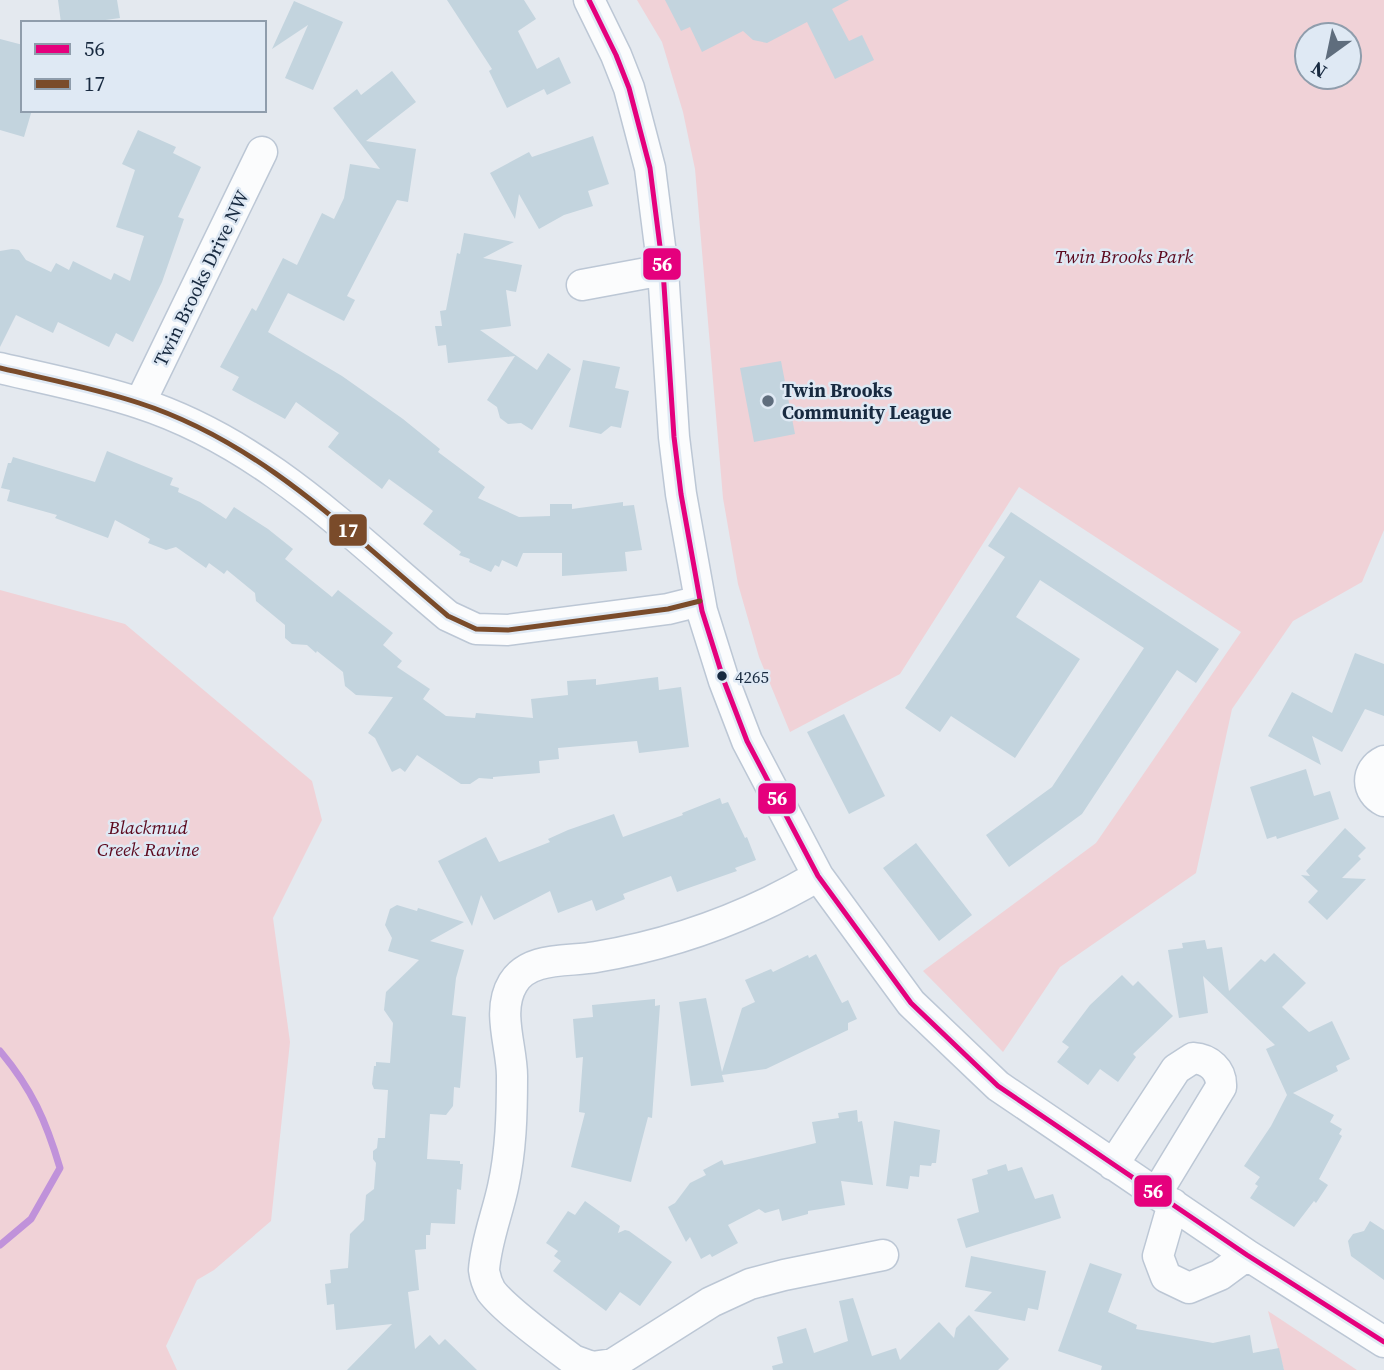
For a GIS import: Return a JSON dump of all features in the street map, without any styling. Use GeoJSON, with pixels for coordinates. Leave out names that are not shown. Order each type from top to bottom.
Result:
{"type":"FeatureCollection","features":[{"type":"Feature","properties":{"kind":"street"},"geometry":{"type":"LineString","coordinates":[[589,0],[629,88],[649,168],[663,270],[674,437],[700,601],[724,681],[747,741],[818,876],[911,1003],[998,1086],[1247,1255],[1384,1342]]}},
{"type":"Feature","properties":{"kind":"street","name":"Twin Brooks Drive NW"},"geometry":{"type":"LineString","coordinates":[[140,403],[262,152]]}},
{"type":"Feature","properties":{"kind":"street"},"geometry":{"type":"LineString","coordinates":[[582,285],[663,270]]}},
{"type":"Feature","properties":{"kind":"street"},"geometry":{"type":"LineString","coordinates":[[0,368],[140,403],[210,433],[271,469],[313,500],[448,616],[469,626],[491,631],[508,630],[668,609],[700,601]]}},
{"type":"Feature","properties":{"kind":"street"},"geometry":{"type":"LineString","coordinates":[[1384,761],[1374,768],[1370,781],[1374,794],[1384,802]]}},
{"type":"Feature","properties":{"kind":"street"},"geometry":{"type":"LineString","coordinates":[[818,876],[772,901],[692,934],[595,957],[535,965],[522,972],[513,982],[507,997],[506,1026],[512,1072],[509,1147],[503,1187],[485,1256],[486,1282],[505,1304],[573,1360],[601,1368],[624,1359],[711,1302],[750,1284],[883,1255]]}},
{"type":"Feature","properties":{"kind":"street"},"geometry":{"type":"LineString","coordinates":[[1113,1165],[1176,1069],[1193,1058],[1208,1062],[1219,1072],[1221,1087],[1164,1199],[1158,1256],[1167,1277],[1189,1288],[1214,1278],[1247,1255]]}},
{"type":"Feature","properties":{"kind":"green space","name":"Twin Brooks Park"},"geometry":{"type":"Polygon","coordinates":[[[637,0],[1384,0],[1384,530],[1362,582],[1293,621],[1232,709],[1196,873],[1060,967],[1003,1052],[923,971],[1096,843],[1241,632],[1019,487],[900,674],[790,732],[759,657],[738,584],[723,498],[695,169],[683,112],[662,42],[637,0]]]}},
{"type":"Feature","properties":{"kind":"green space","name":"Blackmud Creek Ravine"},"geometry":{"type":"Polygon","coordinates":[[[0,590],[125,624],[312,781],[322,820],[273,918],[290,1042],[271,1221],[214,1270],[197,1280],[166,1346],[177,1370],[0,1370],[0,590]]]}},
{"type":"Feature","properties":{"kind":"green space"},"geometry":{"type":"Polygon","coordinates":[[[1268,1311],[1357,1370],[1284,1370],[1268,1311]]]}},
{"type":"Feature","properties":{"kind":"building"},"geometry":{"type":"Polygon","coordinates":[[[58,0],[117,0],[120,18],[61,21],[58,0]]]}},
{"type":"Feature","properties":{"kind":"building"},"geometry":{"type":"Polygon","coordinates":[[[447,0],[524,0],[536,19],[518,31],[537,69],[559,57],[571,83],[547,95],[544,89],[507,108],[489,71],[492,69],[447,0]]]}},
{"type":"Feature","properties":{"kind":"building"},"geometry":{"type":"Polygon","coordinates":[[[665,0],[849,0],[832,9],[849,41],[862,35],[874,60],[835,79],[807,22],[767,43],[753,40],[743,31],[702,52],[690,27],[681,31],[665,0]]]}},
{"type":"Feature","properties":{"kind":"building"},"geometry":{"type":"Polygon","coordinates":[[[294,1],[343,22],[313,90],[285,78],[308,25],[272,49],[294,1]]]}},
{"type":"Feature","properties":{"kind":"building"},"geometry":{"type":"Polygon","coordinates":[[[0,39],[21,44],[21,112],[31,112],[24,137],[0,130],[0,39]]]}},
{"type":"Feature","properties":{"kind":"building"},"geometry":{"type":"Polygon","coordinates":[[[392,71],[416,102],[366,141],[416,149],[408,202],[397,200],[347,296],[355,300],[344,321],[288,293],[268,332],[342,376],[403,419],[440,449],[438,452],[485,487],[478,498],[519,517],[550,516],[550,504],[572,504],[572,509],[623,502],[623,506],[634,505],[642,550],[625,552],[627,571],[562,576],[562,553],[523,553],[517,567],[502,560],[499,567],[495,565],[491,572],[469,562],[470,559],[459,555],[461,552],[423,524],[433,511],[389,479],[382,489],[328,447],[339,433],[296,402],[285,419],[232,390],[239,377],[220,367],[252,308],[256,311],[283,258],[297,265],[322,213],[334,219],[344,198],[350,164],[380,169],[333,108],[357,89],[361,95],[392,71]]]}},
{"type":"Feature","properties":{"kind":"building"},"geometry":{"type":"Polygon","coordinates":[[[138,130],[176,147],[173,153],[201,167],[178,217],[184,219],[162,282],[133,342],[116,333],[109,347],[58,322],[53,333],[16,315],[0,347],[0,251],[19,250],[26,260],[51,272],[56,263],[69,270],[73,261],[111,280],[114,273],[130,281],[144,236],[116,227],[135,170],[122,164],[138,130]]]}},
{"type":"Feature","properties":{"kind":"building"},"geometry":{"type":"Polygon","coordinates":[[[593,136],[609,184],[588,191],[593,206],[564,215],[539,229],[519,194],[515,219],[490,173],[529,152],[532,157],[593,136]]]}},
{"type":"Feature","properties":{"kind":"building"},"geometry":{"type":"Polygon","coordinates":[[[464,233],[514,242],[483,258],[522,265],[516,292],[506,290],[511,326],[480,330],[537,370],[548,353],[571,369],[532,430],[521,423],[508,424],[500,418],[497,407],[487,400],[515,356],[448,363],[446,345],[438,346],[435,326],[442,326],[440,311],[446,310],[457,253],[460,254],[464,233]]]}},
{"type":"Feature","properties":{"kind":"building"},"geometry":{"type":"Polygon","coordinates":[[[583,360],[620,367],[615,388],[629,391],[621,428],[611,426],[601,434],[569,427],[583,360]]]}},
{"type":"Feature","properties":{"kind":"building","name":"Twin Brooks Community League"},"geometry":{"type":"Polygon","coordinates":[[[781,361],[795,434],[754,442],[740,368],[781,361]]]}},
{"type":"Feature","properties":{"kind":"building"},"geometry":{"type":"Polygon","coordinates":[[[107,451],[173,478],[170,485],[179,488],[178,492],[226,519],[234,507],[268,529],[293,549],[285,559],[332,597],[338,590],[393,633],[383,645],[402,661],[397,667],[430,689],[423,699],[446,716],[475,718],[476,713],[533,718],[531,699],[568,695],[567,681],[596,679],[596,685],[658,677],[659,690],[681,687],[689,747],[639,753],[637,741],[558,748],[559,759],[539,761],[540,773],[493,779],[479,778],[470,784],[461,784],[417,755],[405,772],[400,768],[392,772],[375,738],[368,733],[393,697],[356,695],[345,686],[343,672],[317,651],[316,653],[307,645],[292,644],[285,638],[285,625],[256,601],[255,593],[227,570],[224,574],[209,563],[206,568],[176,547],[166,550],[148,543],[150,539],[115,520],[108,538],[55,518],[57,515],[7,501],[10,490],[1,488],[8,463],[11,463],[13,457],[95,482],[107,451]]]}},
{"type":"Feature","properties":{"kind":"building"},"geometry":{"type":"Polygon","coordinates":[[[1011,512],[1219,649],[1196,683],[1177,670],[1082,814],[1009,867],[986,835],[1052,787],[1144,648],[1040,580],[1016,617],[1080,659],[1015,758],[951,716],[940,732],[905,708],[1005,557],[988,546],[1011,512]]]}},
{"type":"Feature","properties":{"kind":"building"},"geometry":{"type":"Polygon","coordinates":[[[1355,653],[1384,664],[1384,716],[1365,709],[1342,752],[1312,736],[1321,765],[1268,736],[1292,692],[1332,713],[1355,653]]]}},
{"type":"Feature","properties":{"kind":"building"},"geometry":{"type":"Polygon","coordinates":[[[844,714],[885,796],[849,814],[807,732],[844,714]]]}},
{"type":"Feature","properties":{"kind":"building"},"geometry":{"type":"Polygon","coordinates":[[[1306,769],[1314,796],[1330,791],[1339,819],[1277,839],[1276,836],[1267,839],[1250,787],[1306,769]]]}},
{"type":"Feature","properties":{"kind":"building"},"geometry":{"type":"Polygon","coordinates":[[[720,798],[722,804],[728,802],[756,860],[735,868],[737,871],[677,892],[671,876],[623,894],[625,899],[596,911],[592,900],[558,913],[550,891],[494,920],[481,895],[472,926],[438,861],[486,837],[499,862],[550,842],[548,839],[568,830],[614,814],[623,837],[720,798]]]}},
{"type":"Feature","properties":{"kind":"building"},"geometry":{"type":"Polygon","coordinates":[[[1345,828],[1366,848],[1358,856],[1361,859],[1342,878],[1366,879],[1327,920],[1308,902],[1318,891],[1301,875],[1310,876],[1306,871],[1345,828]]]}},
{"type":"Feature","properties":{"kind":"building"},"geometry":{"type":"Polygon","coordinates":[[[916,843],[972,915],[939,941],[883,868],[916,843]]]}},
{"type":"Feature","properties":{"kind":"building"},"geometry":{"type":"Polygon","coordinates":[[[397,905],[417,911],[418,908],[464,922],[430,941],[464,950],[456,978],[452,1015],[466,1017],[460,1088],[454,1087],[453,1106],[446,1115],[430,1114],[427,1159],[460,1161],[460,1164],[463,1164],[461,1190],[457,1189],[455,1224],[431,1223],[430,1235],[426,1235],[426,1249],[415,1250],[419,1290],[408,1292],[415,1349],[430,1335],[439,1345],[445,1339],[477,1370],[347,1370],[392,1324],[336,1330],[334,1304],[327,1305],[325,1284],[331,1283],[330,1270],[348,1268],[350,1234],[364,1220],[366,1195],[374,1189],[376,1163],[373,1151],[377,1148],[378,1138],[385,1138],[388,1090],[374,1089],[372,1084],[376,1062],[390,1063],[393,1023],[384,1010],[386,992],[419,960],[388,951],[392,938],[385,925],[390,909],[397,905]]]}},
{"type":"Feature","properties":{"kind":"building"},"geometry":{"type":"Polygon","coordinates":[[[1205,940],[1207,949],[1222,947],[1229,991],[1261,959],[1265,962],[1274,953],[1306,983],[1282,1007],[1309,1032],[1332,1021],[1350,1059],[1336,1066],[1338,1071],[1293,1093],[1334,1115],[1330,1122],[1342,1129],[1339,1134],[1342,1136],[1319,1179],[1328,1185],[1294,1227],[1250,1198],[1260,1177],[1244,1166],[1271,1126],[1287,1095],[1266,1049],[1275,1045],[1203,976],[1208,1013],[1179,1018],[1168,950],[1183,948],[1182,943],[1205,940]]]}},
{"type":"Feature","properties":{"kind":"building"},"geometry":{"type":"Polygon","coordinates":[[[816,954],[842,1003],[848,1000],[857,1019],[848,1023],[848,1030],[766,1069],[722,1075],[724,1082],[691,1086],[679,1002],[706,998],[722,1072],[742,1008],[755,1002],[745,980],[771,969],[773,972],[808,955],[809,958],[816,954]]]}},
{"type":"Feature","properties":{"kind":"building"},"geometry":{"type":"Polygon","coordinates":[[[1122,975],[1133,986],[1138,981],[1173,1016],[1133,1054],[1136,1057],[1118,1082],[1100,1069],[1088,1085],[1057,1062],[1069,1047],[1062,1042],[1090,1005],[1122,975]]]}},
{"type":"Feature","properties":{"kind":"building"},"geometry":{"type":"Polygon","coordinates":[[[655,999],[655,1006],[660,1005],[652,1118],[648,1117],[631,1182],[571,1167],[585,1113],[579,1112],[583,1057],[576,1058],[573,1019],[593,1017],[592,1005],[655,999]]]}},
{"type":"Feature","properties":{"kind":"building"},"geometry":{"type":"Polygon","coordinates":[[[857,1110],[858,1122],[862,1121],[873,1185],[841,1181],[845,1205],[808,1211],[808,1214],[782,1221],[779,1209],[765,1213],[759,1209],[728,1225],[738,1243],[712,1257],[710,1254],[701,1259],[690,1237],[686,1242],[668,1207],[675,1203],[690,1183],[706,1175],[703,1170],[722,1160],[724,1165],[816,1143],[812,1122],[839,1118],[838,1113],[857,1110]]]}},
{"type":"Feature","properties":{"kind":"building"},"geometry":{"type":"Polygon","coordinates":[[[894,1121],[940,1130],[936,1163],[931,1166],[920,1165],[919,1177],[910,1176],[908,1189],[886,1186],[894,1121]]]}},
{"type":"Feature","properties":{"kind":"building"},"geometry":{"type":"Polygon","coordinates":[[[1006,1164],[1008,1171],[1022,1167],[1035,1199],[1053,1194],[1061,1218],[966,1248],[957,1219],[979,1212],[972,1179],[988,1174],[987,1170],[1006,1164]]]}},
{"type":"Feature","properties":{"kind":"building"},"geometry":{"type":"Polygon","coordinates":[[[585,1201],[620,1226],[618,1233],[629,1231],[672,1262],[640,1306],[620,1292],[606,1311],[553,1271],[561,1261],[554,1256],[558,1251],[546,1243],[568,1211],[575,1215],[585,1201]]]}},
{"type":"Feature","properties":{"kind":"building"},"geometry":{"type":"Polygon","coordinates":[[[1370,1221],[1384,1230],[1384,1280],[1351,1256],[1348,1241],[1353,1234],[1364,1231],[1370,1221]]]}},
{"type":"Feature","properties":{"kind":"building"},"geometry":{"type":"Polygon","coordinates":[[[971,1256],[1046,1271],[1038,1310],[1028,1308],[1025,1321],[974,1311],[992,1292],[965,1287],[971,1256]]]}},
{"type":"Feature","properties":{"kind":"building"},"geometry":{"type":"Polygon","coordinates":[[[1090,1263],[1122,1274],[1108,1312],[1137,1325],[1136,1329],[1213,1343],[1250,1335],[1253,1353],[1279,1348],[1284,1370],[1101,1370],[1102,1366],[1058,1351],[1090,1263]]]}},
{"type":"Feature","properties":{"kind":"building"},"geometry":{"type":"Polygon","coordinates":[[[853,1298],[872,1356],[896,1348],[900,1360],[939,1322],[954,1338],[956,1328],[969,1315],[1009,1359],[998,1370],[773,1370],[772,1366],[783,1363],[777,1337],[806,1328],[814,1353],[848,1341],[839,1301],[853,1298]]]}},
{"type":"Feature","properties":{"kind":"waterway"},"geometry":{"type":"LineString","coordinates":[[0,1051],[37,1106],[60,1168],[31,1219],[0,1245]]}},
{"type":"Feature","properties":{"kind":"transit line","name":"56"},"geometry":{"type":"LineString","coordinates":[[589,0],[629,88],[650,168],[663,270],[674,437],[681,494],[702,611],[724,681],[747,741],[818,876],[911,1003],[998,1086],[1247,1255],[1384,1342]]}},
{"type":"Feature","properties":{"kind":"transit line","name":"17"},"geometry":{"type":"LineString","coordinates":[[0,368],[139,403],[184,420],[226,442],[304,494],[448,616],[476,629],[508,630],[668,609],[700,601]]}},
{"type":"Feature","properties":{"kind":"place","name":"Twin Brooks Community League"},"geometry":{"type":"Point","coordinates":[768,401]}},
{"type":"Feature","properties":{"kind":"place","name":"4265"},"geometry":{"type":"Point","coordinates":[722,676]}}]}
